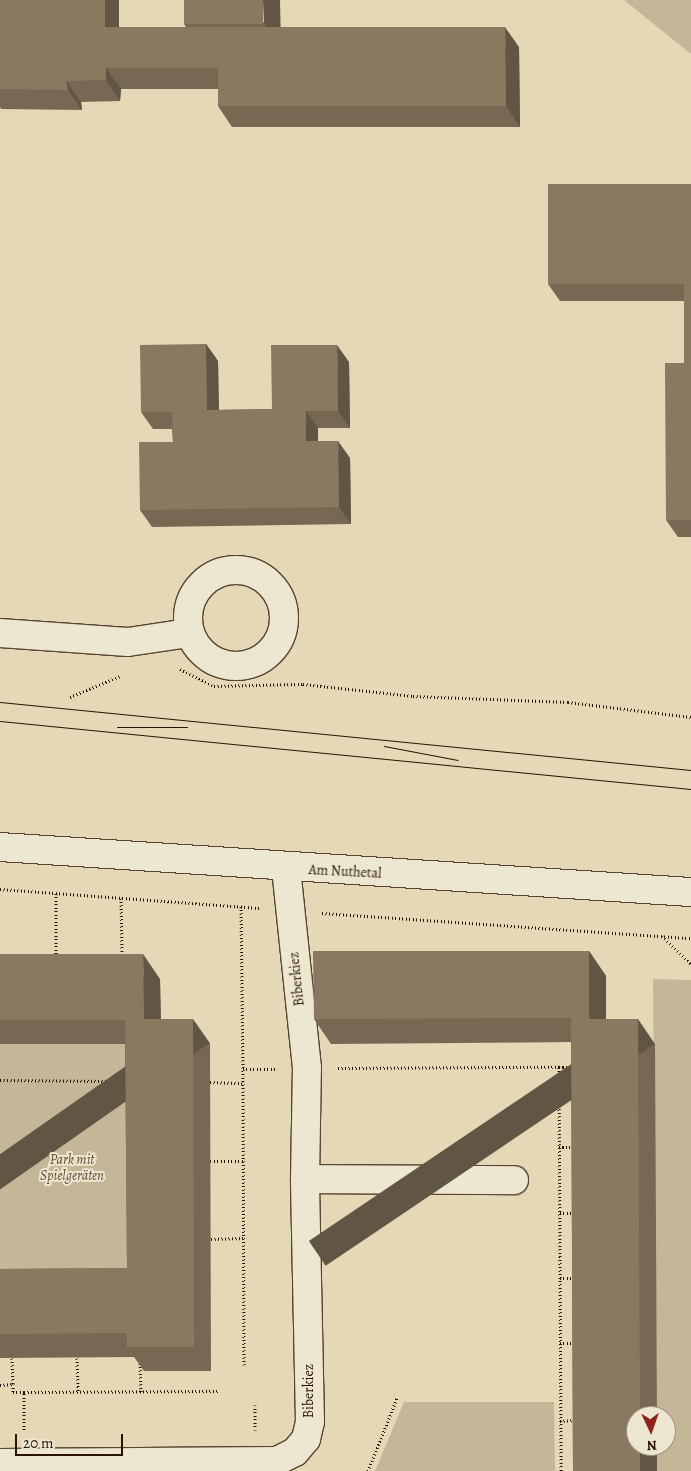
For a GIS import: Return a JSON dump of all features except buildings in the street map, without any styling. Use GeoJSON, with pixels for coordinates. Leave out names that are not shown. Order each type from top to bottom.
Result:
{"type":"FeatureCollection","features":[{"type":"Feature","properties":{"kind":"street"},"geometry":{"type":"LineString","coordinates":[[0,633],[128,642],[189,633]]}},
{"type":"Feature","properties":{"kind":"street","name":"Am Nuthetal"},"geometry":{"type":"LineString","coordinates":[[0,847],[286,868],[691,892]]}},
{"type":"Feature","properties":{"kind":"street","name":"Biberkiez"},"geometry":{"type":"LineString","coordinates":[[13,1463],[277,1461],[295,1452],[306,1439],[310,1422],[305,1179],[307,1068],[286,868]]}},
{"type":"Feature","properties":{"kind":"street"},"geometry":{"type":"LineString","coordinates":[[305,1179],[514,1180]]}},
{"type":"Feature","properties":{"kind":"path"},"geometry":{"type":"LineString","coordinates":[[178,669],[214,686],[303,684],[412,696],[568,702],[691,716]]}},
{"type":"Feature","properties":{"kind":"path"},"geometry":{"type":"LineString","coordinates":[[70,697],[124,674]]}},
{"type":"Feature","properties":{"kind":"path"},"geometry":{"type":"LineString","coordinates":[[0,889],[691,938]]}},
{"type":"Feature","properties":{"kind":"path"},"geometry":{"type":"LineString","coordinates":[[56,893],[56,961]]}},
{"type":"Feature","properties":{"kind":"path"},"geometry":{"type":"LineString","coordinates":[[121,898],[122,962]]}},
{"type":"Feature","properties":{"kind":"path"},"geometry":{"type":"LineString","coordinates":[[241,906],[243,1069]]}},
{"type":"Feature","properties":{"kind":"path"},"geometry":{"type":"LineString","coordinates":[[661,936],[691,964]]}},
{"type":"Feature","properties":{"kind":"path"},"geometry":{"type":"LineString","coordinates":[[559,1067],[578,1067]]}},
{"type":"Feature","properties":{"kind":"path"},"geometry":{"type":"LineString","coordinates":[[0,1080],[113,1081]]}},
{"type":"Feature","properties":{"kind":"path"},"geometry":{"type":"LineString","coordinates":[[210,1082],[242,1082]]}},
{"type":"Feature","properties":{"kind":"path"},"geometry":{"type":"LineString","coordinates":[[559,1147],[579,1147]]}},
{"type":"Feature","properties":{"kind":"path"},"geometry":{"type":"LineString","coordinates":[[210,1161],[243,1161]]}},
{"type":"Feature","properties":{"kind":"path"},"geometry":{"type":"LineString","coordinates":[[560,1213],[579,1213]]}},
{"type":"Feature","properties":{"kind":"path"},"geometry":{"type":"LineString","coordinates":[[211,1239],[243,1238]]}},
{"type":"Feature","properties":{"kind":"path"},"geometry":{"type":"LineString","coordinates":[[560,1278],[579,1278]]}},
{"type":"Feature","properties":{"kind":"path"},"geometry":{"type":"LineString","coordinates":[[560,1343],[580,1343]]}},
{"type":"Feature","properties":{"kind":"path"},"geometry":{"type":"LineString","coordinates":[[140,1357],[141,1392]]}},
{"type":"Feature","properties":{"kind":"path"},"geometry":{"type":"LineString","coordinates":[[12,1358],[13,1392],[220,1391]]}},
{"type":"Feature","properties":{"kind":"path"},"geometry":{"type":"LineString","coordinates":[[77,1358],[78,1392]]}},
{"type":"Feature","properties":{"kind":"path"},"geometry":{"type":"LineString","coordinates":[[0,1385],[13,1384]]}},
{"type":"Feature","properties":{"kind":"path"},"geometry":{"type":"LineString","coordinates":[[13,1463],[24,1392]]}},
{"type":"Feature","properties":{"kind":"path"},"geometry":{"type":"LineString","coordinates":[[368,1471],[397,1398]]}},
{"type":"Feature","properties":{"kind":"path"},"geometry":{"type":"LineString","coordinates":[[560,1420],[580,1420]]}},
{"type":"Feature","properties":{"kind":"green space"},"geometry":{"type":"Polygon","coordinates":[[[624,0],[691,0],[691,54],[624,0]]]}},
{"type":"Feature","properties":{"kind":"green space"},"geometry":{"type":"Polygon","coordinates":[[[653,979],[691,980],[691,1471],[657,1471],[657,1456],[676,1456],[676,1406],[657,1406],[653,979]]]}},
{"type":"Feature","properties":{"kind":"green space","name":"Park mit Spielgeräten"},"geometry":{"type":"Polygon","coordinates":[[[0,1044],[142,1044],[142,1293],[0,1293],[0,1044]]]}},
{"type":"Feature","properties":{"kind":"green space"},"geometry":{"type":"Polygon","coordinates":[[[404,1402],[554,1402],[555,1471],[375,1471],[404,1402]]]}},
{"type":"Feature","properties":{"kind":"tram line"},"geometry":{"type":"LineString","coordinates":[[0,702],[691,770]]}},
{"type":"Feature","properties":{"kind":"tram line"},"geometry":{"type":"LineString","coordinates":[[0,721],[691,789]]}},
{"type":"Feature","properties":{"kind":"tram line"},"geometry":{"type":"LineString","coordinates":[[117,727],[187,727]]}},
{"type":"Feature","properties":{"kind":"tram line"},"geometry":{"type":"LineString","coordinates":[[384,746],[458,760]]}}]}
